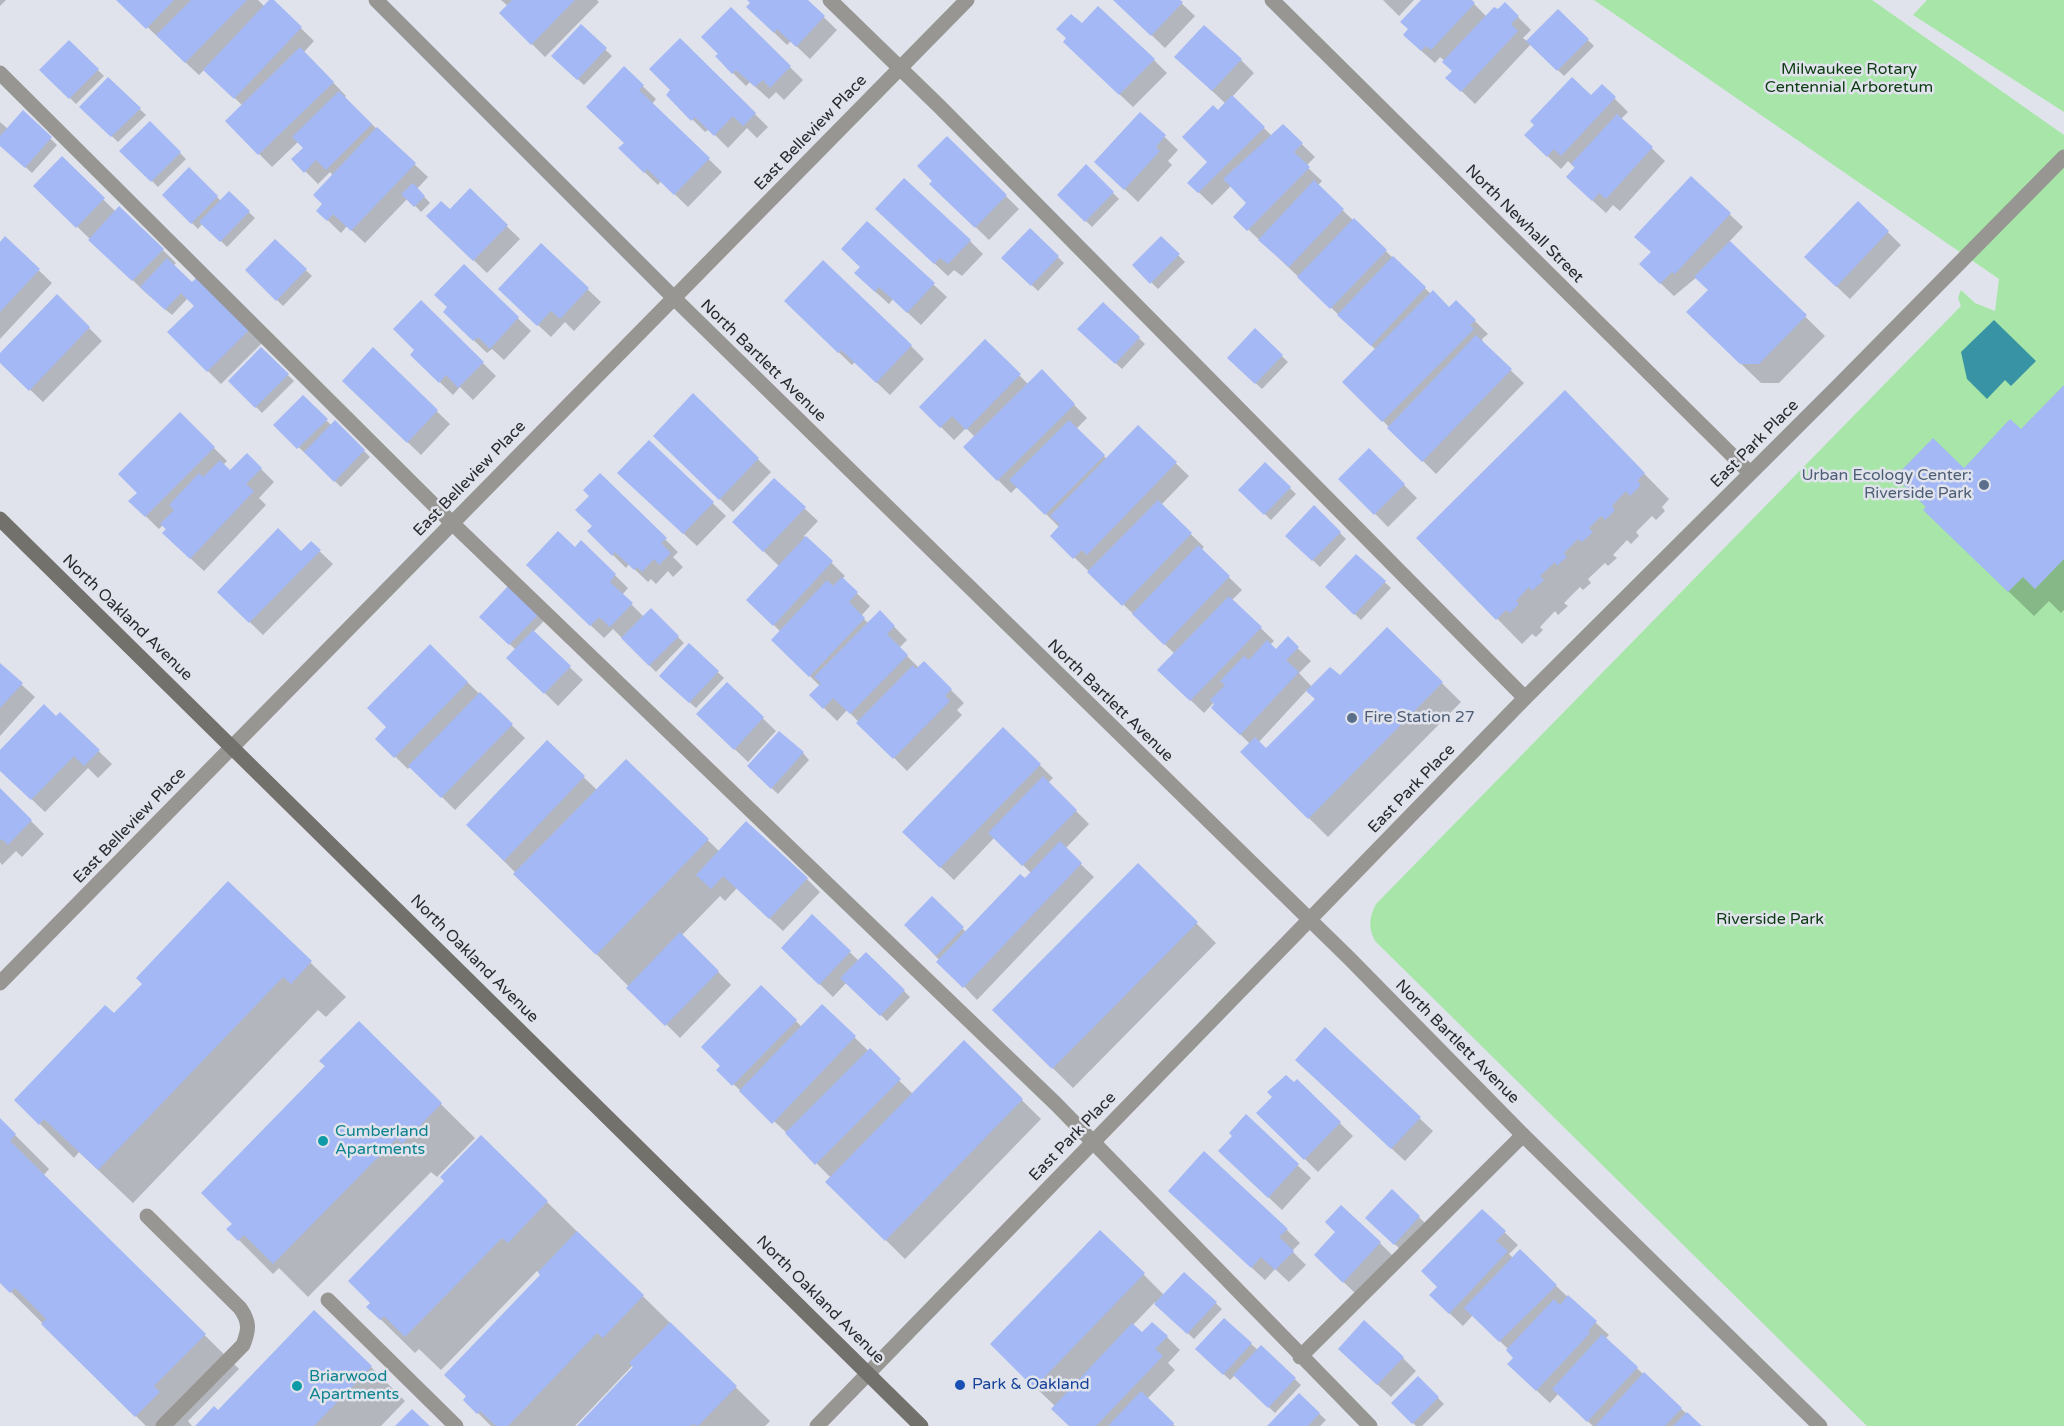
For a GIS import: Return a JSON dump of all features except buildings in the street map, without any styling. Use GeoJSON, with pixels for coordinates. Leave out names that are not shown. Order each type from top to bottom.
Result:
{"type":"FeatureCollection","features":[{"type":"Feature","properties":{"kind":"main road","name":"North Oakland Avenue"},"geometry":{"type":"LineString","coordinates":[[0,519],[921,1426]]}},
{"type":"Feature","properties":{"kind":"street","name":"North Bartlett Avenue"},"geometry":{"type":"LineString","coordinates":[[376,0],[674,298],[1309,920],[1523,1135],[1820,1426]]}},
{"type":"Feature","properties":{"kind":"street"},"geometry":{"type":"LineString","coordinates":[[831,0],[1525,698]]}},
{"type":"Feature","properties":{"kind":"street","name":"East Belleview Place"},"geometry":{"type":"LineString","coordinates":[[0,983],[967,0]]}},
{"type":"Feature","properties":{"kind":"street","name":"North Newhall Street"},"geometry":{"type":"LineString","coordinates":[[1272,0],[1750,472]]}},
{"type":"Feature","properties":{"kind":"street"},"geometry":{"type":"LineString","coordinates":[[0,73],[452,524],[1056,1104],[1300,1357],[1370,1426]]}},
{"type":"Feature","properties":{"kind":"street","name":"East Park Place"},"geometry":{"type":"LineString","coordinates":[[817,1426],[1525,698],[2064,157]]}},
{"type":"Feature","properties":{"kind":"street"},"geometry":{"type":"LineString","coordinates":[[1300,1357],[1523,1135]]}},
{"type":"Feature","properties":{"kind":"street"},"geometry":{"type":"LineString","coordinates":[[147,1216],[240,1308],[247,1318],[249,1331],[243,1346],[163,1426]]}},
{"type":"Feature","properties":{"kind":"street"},"geometry":{"type":"LineString","coordinates":[[328,1300],[456,1426]]}},
{"type":"Feature","properties":{"kind":"green space","name":"Riverside Park"},"geometry":{"type":"Polygon","coordinates":[[[1594,0],[1872,0],[2064,135],[2064,1426],[1867,1426],[1375,941],[1371,931],[1370,923],[1376,904],[1961,306],[1958,298],[1961,290],[1975,303],[1995,311],[1999,279],[1594,0]]]}},
{"type":"Feature","properties":{"kind":"green space","name":"Milwaukee Rotary Centennial Arboretum"},"geometry":{"type":"Polygon","coordinates":[[[1927,0],[2064,0],[2064,112],[1913,15],[1927,0]]]}},
{"type":"Feature","properties":{"kind":"water"},"geometry":{"type":"Polygon","coordinates":[[[1994,320],[2036,361],[2011,386],[2005,380],[1987,399],[1967,379],[1961,352],[1994,320]]]}},
{"type":"Feature","properties":{"kind":"place","name":"Urban Ecology Center: Riverside Park"},"geometry":{"type":"Point","coordinates":[1984,485]}},
{"type":"Feature","properties":{"kind":"place","name":"Fire Station 27"},"geometry":{"type":"Point","coordinates":[1352,718]}},
{"type":"Feature","properties":{"kind":"place","name":"Cumberland Apartments"},"geometry":{"type":"Point","coordinates":[323,1141]}},
{"type":"Feature","properties":{"kind":"place","name":"Park & Oakland"},"geometry":{"type":"Point","coordinates":[960,1385]}},
{"type":"Feature","properties":{"kind":"place","name":"Briarwood Apartments"},"geometry":{"type":"Point","coordinates":[297,1386]}}]}
